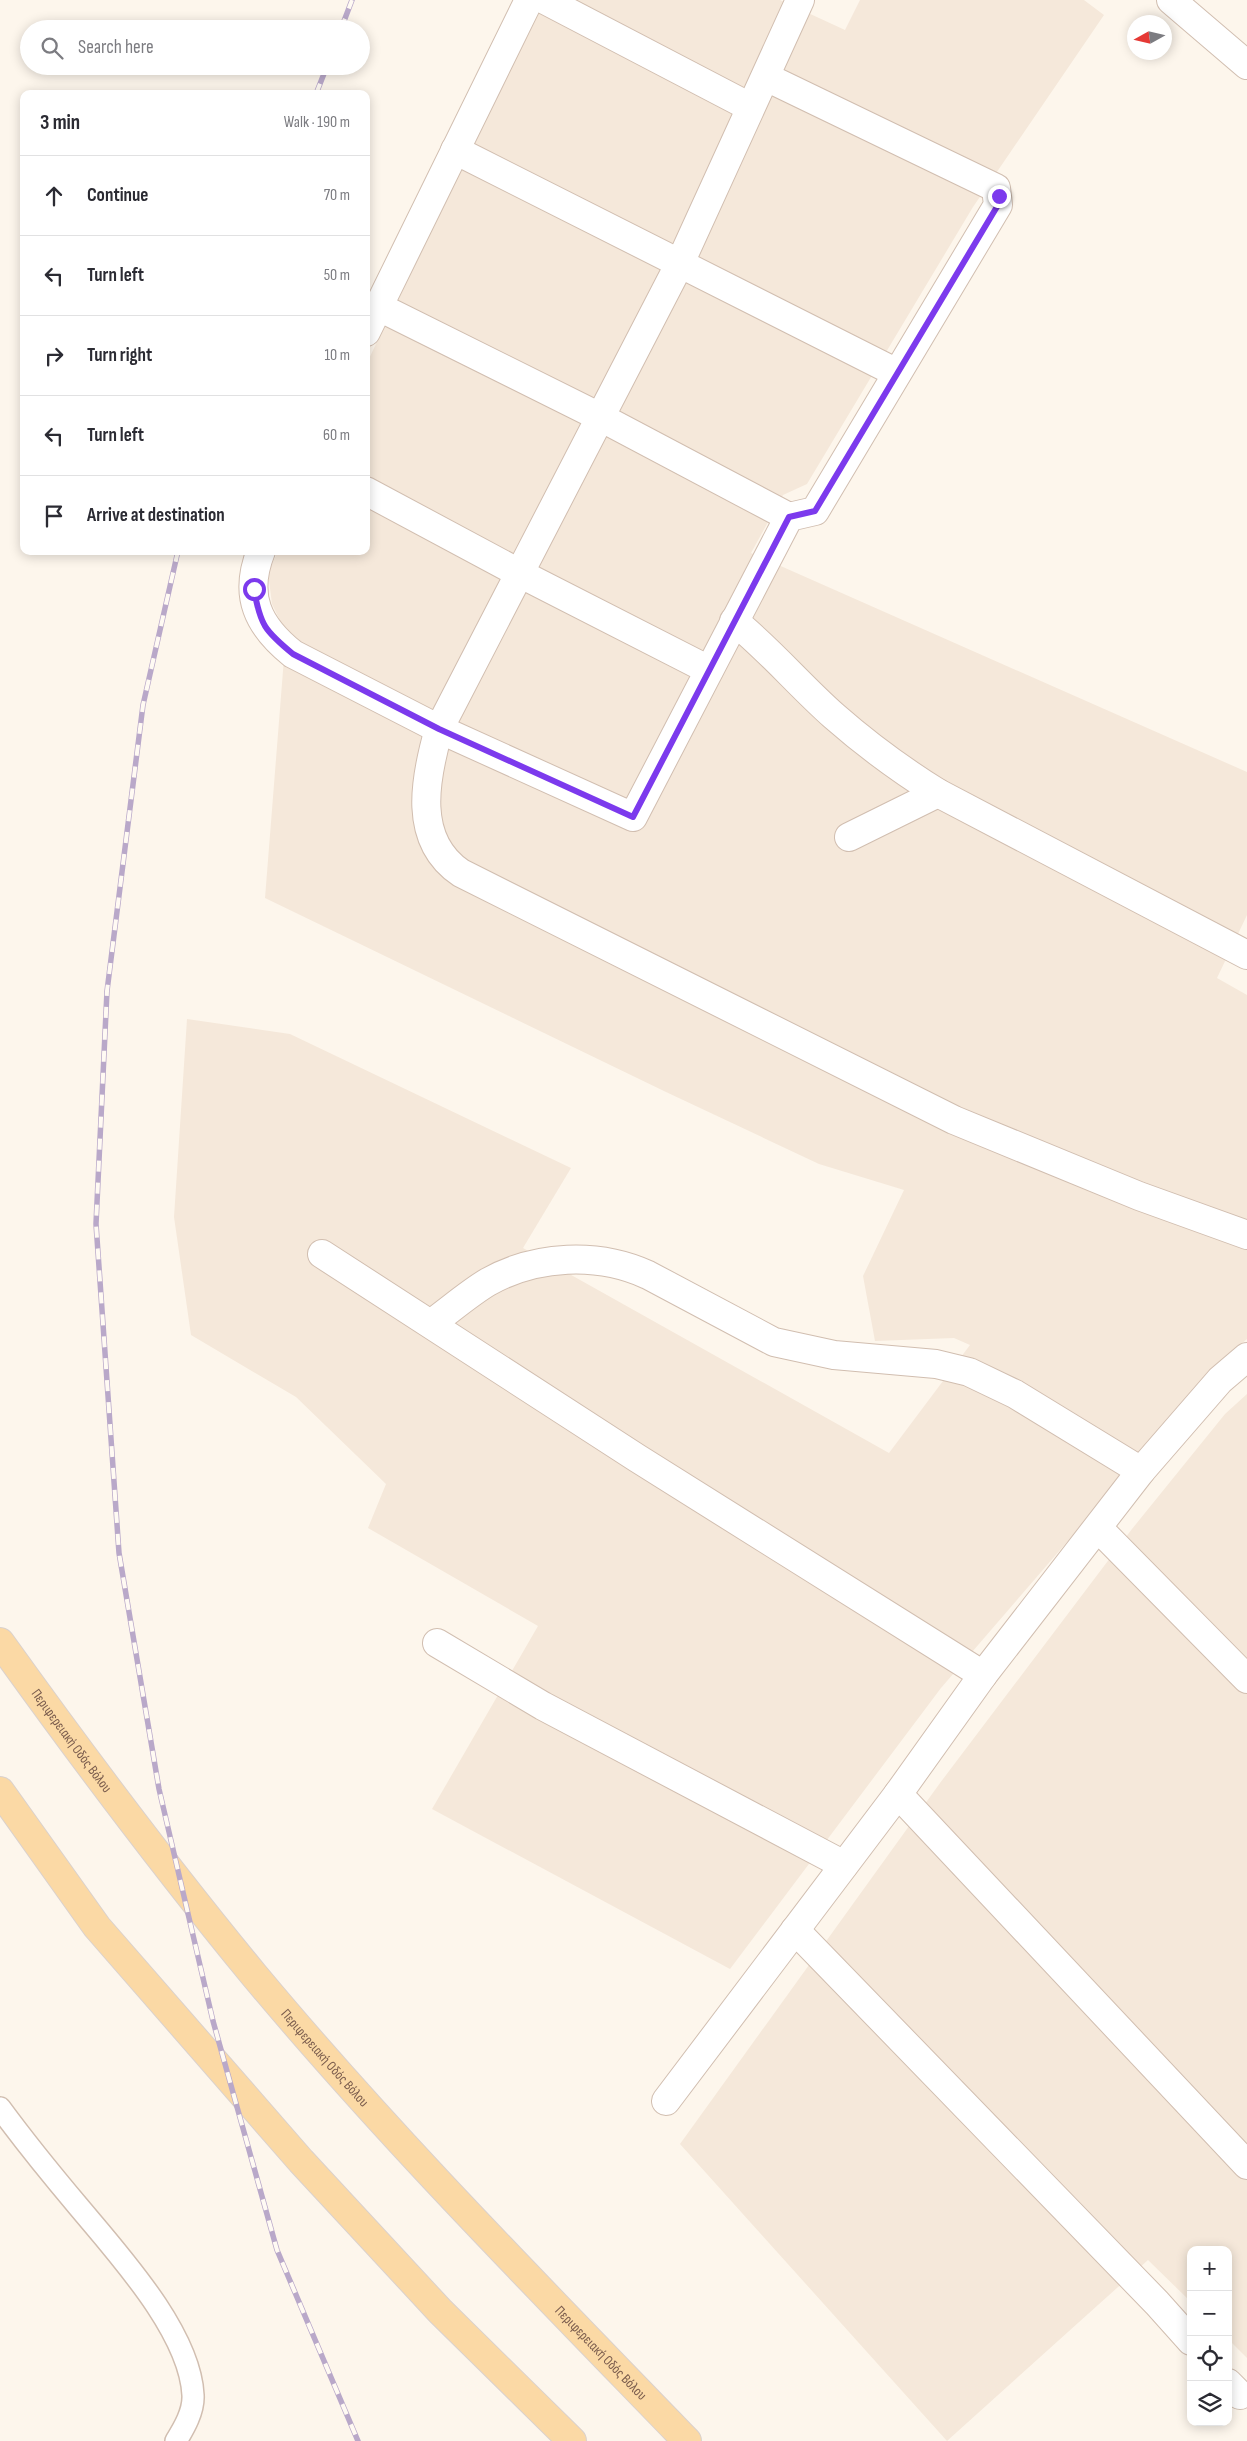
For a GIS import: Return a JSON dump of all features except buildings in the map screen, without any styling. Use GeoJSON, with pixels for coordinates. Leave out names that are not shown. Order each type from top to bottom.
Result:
{"type":"FeatureCollection","features":[{"type":"Feature","properties":{"kind":"main road","name":"Περιφερειακή Οδός Βόλου"},"geometry":{"type":"LineString","coordinates":[[0,1642],[87,1763],[255,1975],[399,2140],[687,2441]]}},
{"type":"Feature","properties":{"kind":"main road"},"geometry":{"type":"LineString","coordinates":[[0,1791],[97,1928],[301,2161],[440,2311],[572,2441]]}},
{"type":"Feature","properties":{"kind":"street"},"geometry":{"type":"LineString","coordinates":[[370,324],[529,0]]}},
{"type":"Feature","properties":{"kind":"street"},"geometry":{"type":"LineString","coordinates":[[545,0],[750,107]]}},
{"type":"Feature","properties":{"kind":"street"},"geometry":{"type":"LineString","coordinates":[[800,0],[794,8],[766,77],[750,107],[680,263],[439,729],[429,766],[426,787],[427,814],[439,853],[449,865],[461,873],[954,1120],[1139,1196],[1247,1235]]}},
{"type":"Feature","properties":{"kind":"street"},"geometry":{"type":"LineString","coordinates":[[1171,0],[1247,64]]}},
{"type":"Feature","properties":{"kind":"street"},"geometry":{"type":"LineString","coordinates":[[379,307],[600,417],[789,517],[815,511],[998,205],[996,188],[766,77]]}},
{"type":"Feature","properties":{"kind":"street"},"geometry":{"type":"LineString","coordinates":[[455,150],[897,373]]}},
{"type":"Feature","properties":{"kind":"street"},"geometry":{"type":"LineString","coordinates":[[370,493],[709,670]]}},
{"type":"Feature","properties":{"kind":"street"},"geometry":{"type":"LineString","coordinates":[[259,555],[255,566],[254,589],[259,618],[273,638],[293,654],[439,729],[633,817],[789,517]]}},
{"type":"Feature","properties":{"kind":"street"},"geometry":{"type":"LineString","coordinates":[[734,621],[755,638],[834,716],[892,764],[938,793],[1247,955]]}},
{"type":"Feature","properties":{"kind":"street"},"geometry":{"type":"LineString","coordinates":[[849,837],[938,793]]}},
{"type":"Feature","properties":{"kind":"street"},"geometry":{"type":"LineString","coordinates":[[322,1254],[432,1323],[637,1458],[983,1676]]}},
{"type":"Feature","properties":{"kind":"street"},"geometry":{"type":"LineString","coordinates":[[432,1323],[476,1289],[510,1271],[565,1260],[595,1260],[615,1263],[631,1267],[656,1279],[774,1342],[834,1354],[953,1366],[969,1372],[1014,1394],[1141,1471]]}},
{"type":"Feature","properties":{"kind":"street"},"geometry":{"type":"LineString","coordinates":[[666,2101],[898,1794],[983,1676],[1141,1471],[1220,1380],[1247,1357]]}},
{"type":"Feature","properties":{"kind":"street"},"geometry":{"type":"LineString","coordinates":[[1098,1528],[1247,1679]]}},
{"type":"Feature","properties":{"kind":"street"},"geometry":{"type":"LineString","coordinates":[[437,1643],[543,1706],[844,1865]]}},
{"type":"Feature","properties":{"kind":"street"},"geometry":{"type":"LineString","coordinates":[[898,1794],[1247,2165]]}},
{"type":"Feature","properties":{"kind":"street"},"geometry":{"type":"LineString","coordinates":[[795,1930],[1157,2302],[1187,2336]]}},
{"type":"Feature","properties":{"kind":"lane"},"geometry":{"type":"LineString","coordinates":[[0,2108],[26,2144],[142,2282],[176,2341],[189,2371],[193,2397],[186,2424],[176,2441]]}},
{"type":"Feature","properties":{"kind":"shaded area"},"geometry":{"type":"Polygon","coordinates":[[[539,0],[780,0],[845,30],[860,0],[1084,0],[1104,15],[973,207],[807,484],[783,495],[751,553],[1247,772],[1247,915],[1217,978],[1247,995],[1247,1339],[1212,1369],[1138,1454],[1073,1535],[941,1688],[730,1969],[432,1809],[538,1626],[368,1528],[386,1484],[296,1397],[191,1335],[174,1217],[187,1019],[290,1034],[571,1168],[523,1248],[889,1453],[970,1345],[954,1338],[875,1341],[863,1276],[904,1190],[819,1164],[265,898],[286,633],[272,604],[268,573],[276,555],[370,555],[370,357],[539,0]]]}},
{"type":"Feature","properties":{"kind":"shaded area"},"geometry":{"type":"Polygon","coordinates":[[[1247,1394],[1247,2358],[1232,2343],[1232,2246],[1187,2246],[1187,2298],[1148,2260],[947,2441],[680,2144],[940,1783],[1132,1529],[1225,1414],[1247,1394]]]}},
{"type":"Feature","properties":{"kind":"railway"},"geometry":{"type":"LineString","coordinates":[[344,20],[352,0]]}},
{"type":"Feature","properties":{"kind":"railway"},"geometry":{"type":"LineString","coordinates":[[318,90],[323,75]]}},
{"type":"Feature","properties":{"kind":"railway"},"geometry":{"type":"LineString","coordinates":[[177,555],[143,705],[107,991],[96,1224],[119,1553],[159,1789],[213,2021],[277,2250],[358,2441]]}},
{"type":"Feature","properties":{"kind":"route"},"geometry":{"type":"LineString","coordinates":[[254,589],[259,618],[273,638],[293,654],[439,729],[633,817],[789,517],[815,511],[998,205],[999,196]]}}]}
